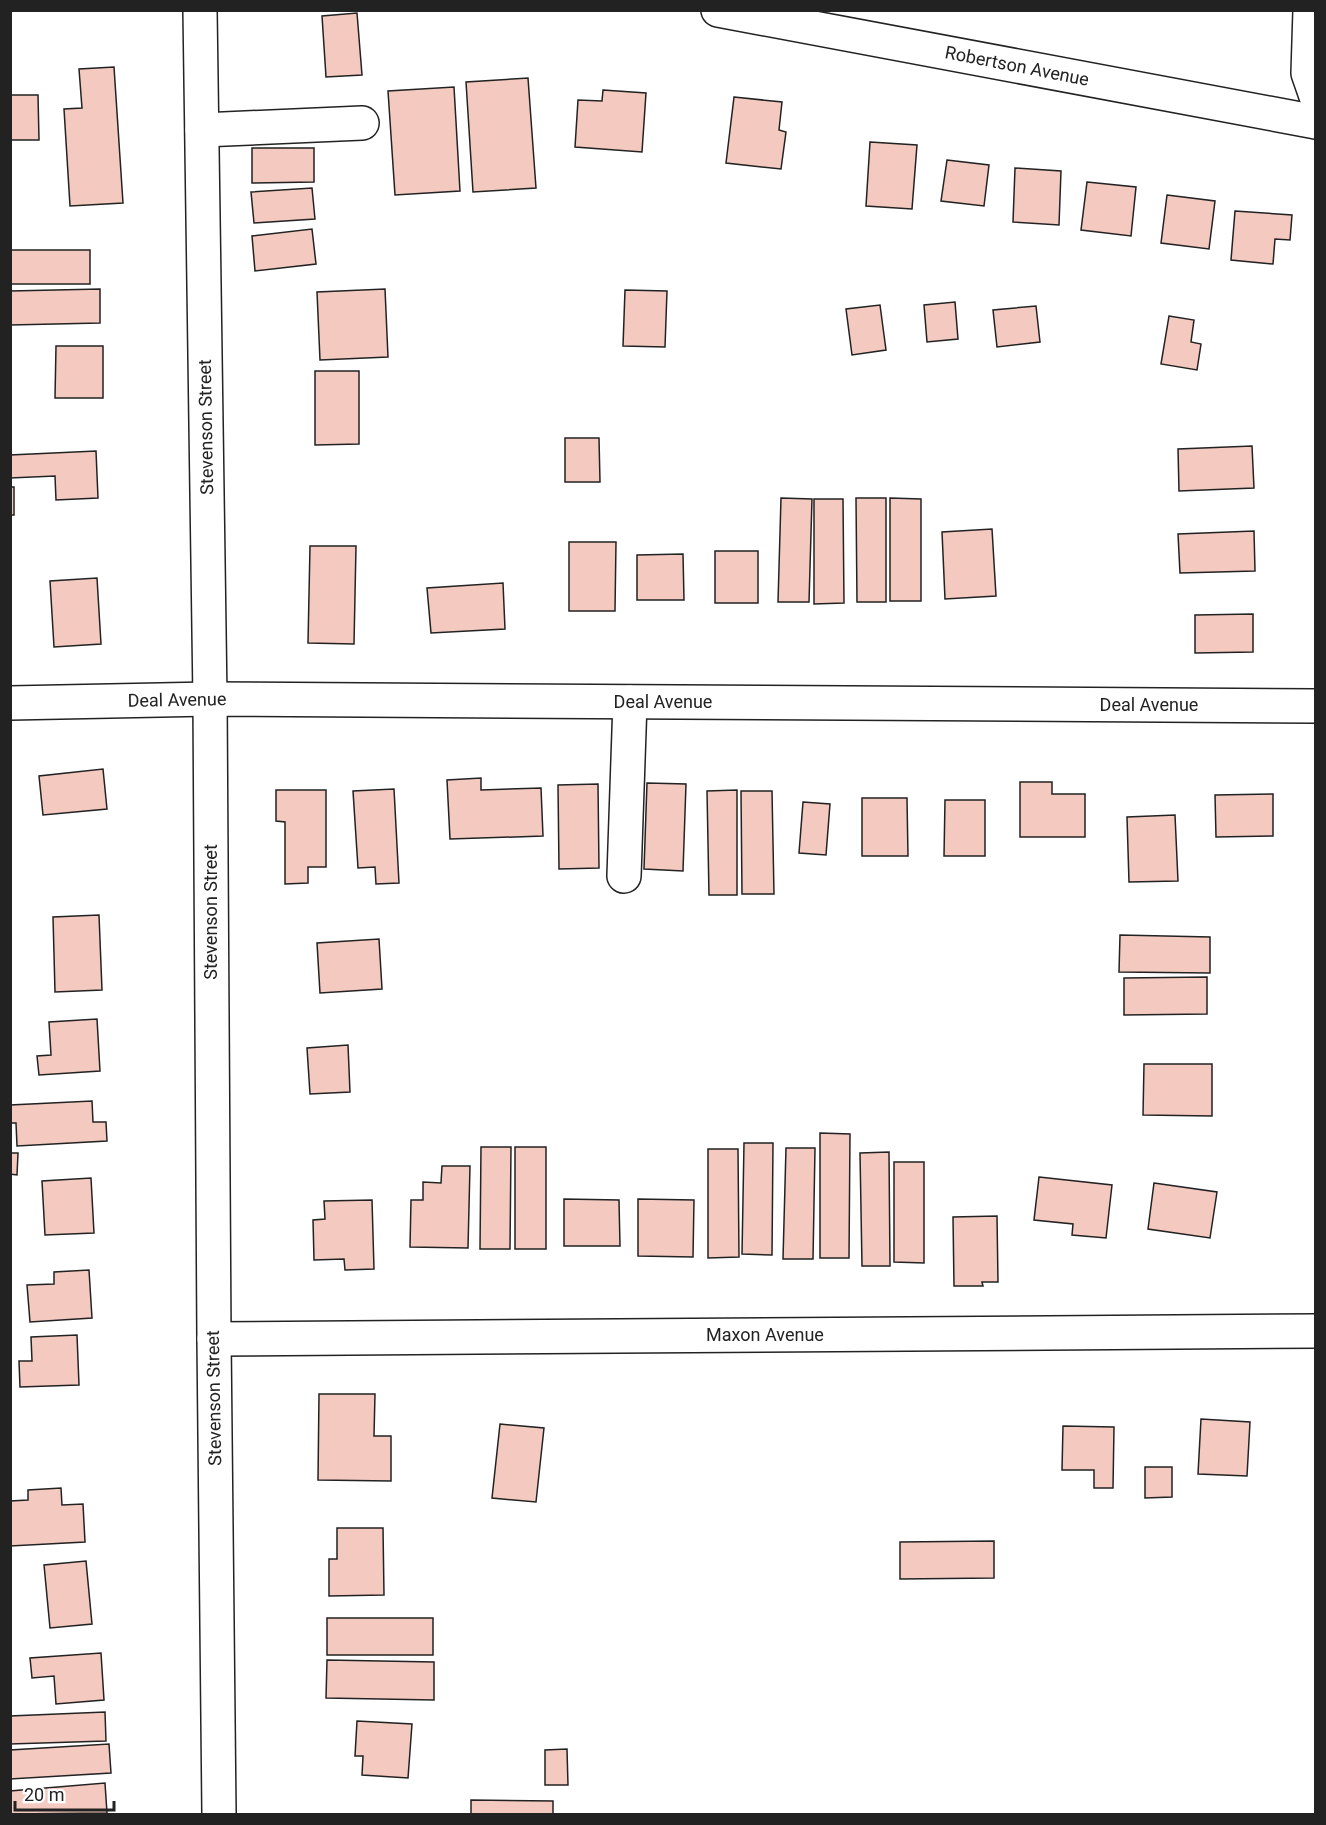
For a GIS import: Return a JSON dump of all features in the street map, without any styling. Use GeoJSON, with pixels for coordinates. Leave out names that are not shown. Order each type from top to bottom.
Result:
{"type":"FeatureCollection","features":[{"type":"Feature","properties":{"kind":"street","name":"Stevenson Street"},"geometry":{"type":"LineString","coordinates":[[200,10],[210,699],[219,1815]]}},
{"type":"Feature","properties":{"kind":"street","name":"Robertson Avenue"},"geometry":{"type":"LineString","coordinates":[[718,10],[845,22],[1316,122]]}},
{"type":"Feature","properties":{"kind":"street"},"geometry":{"type":"LineString","coordinates":[[1310,10],[1308,73],[1316,96]]}},
{"type":"Feature","properties":{"kind":"street"},"geometry":{"type":"LineString","coordinates":[[202,129],[362,123]]}},
{"type":"Feature","properties":{"kind":"street","name":"Deal Avenue"},"geometry":{"type":"LineString","coordinates":[[10,704],[210,699],[1316,706]]}},
{"type":"Feature","properties":{"kind":"street"},"geometry":{"type":"LineString","coordinates":[[624,876],[630,702]]}},
{"type":"Feature","properties":{"kind":"street","name":"Maxon Avenue"},"geometry":{"type":"LineString","coordinates":[[214,1339],[1316,1332]]}},
{"type":"Feature","properties":{"kind":"building"},"geometry":{"type":"Polygon","coordinates":[[[357,13],[362,75],[326,77],[322,16],[357,13]]]}},
{"type":"Feature","properties":{"kind":"building"},"geometry":{"type":"Polygon","coordinates":[[[114,67],[123,203],[70,206],[64,109],[82,108],[79,69],[114,67]]]}},
{"type":"Feature","properties":{"kind":"building"},"geometry":{"type":"Polygon","coordinates":[[[528,78],[536,188],[473,192],[466,82],[528,78]]]}},
{"type":"Feature","properties":{"kind":"building"},"geometry":{"type":"Polygon","coordinates":[[[454,87],[460,191],[395,195],[388,91],[454,87]]]}},
{"type":"Feature","properties":{"kind":"building"},"geometry":{"type":"Polygon","coordinates":[[[603,90],[646,93],[642,152],[575,147],[578,100],[602,101],[603,90]]]}},
{"type":"Feature","properties":{"kind":"building"},"geometry":{"type":"Polygon","coordinates":[[[10,95],[38,95],[39,140],[10,140],[10,95]]]}},
{"type":"Feature","properties":{"kind":"building"},"geometry":{"type":"Polygon","coordinates":[[[734,97],[782,102],[779,130],[786,132],[781,169],[726,163],[734,97]]]}},
{"type":"Feature","properties":{"kind":"building"},"geometry":{"type":"Polygon","coordinates":[[[870,142],[917,145],[912,209],[866,206],[870,142]]]}},
{"type":"Feature","properties":{"kind":"building"},"geometry":{"type":"Polygon","coordinates":[[[252,148],[314,148],[314,182],[252,183],[252,148]]]}},
{"type":"Feature","properties":{"kind":"building"},"geometry":{"type":"Polygon","coordinates":[[[947,160],[989,165],[984,206],[941,201],[947,160]]]}},
{"type":"Feature","properties":{"kind":"building"},"geometry":{"type":"Polygon","coordinates":[[[1015,168],[1061,171],[1059,225],[1013,222],[1015,168]]]}},
{"type":"Feature","properties":{"kind":"building"},"geometry":{"type":"Polygon","coordinates":[[[1087,182],[1136,187],[1131,236],[1081,230],[1087,182]]]}},
{"type":"Feature","properties":{"kind":"building"},"geometry":{"type":"Polygon","coordinates":[[[312,188],[315,219],[254,223],[251,192],[312,188]]]}},
{"type":"Feature","properties":{"kind":"building"},"geometry":{"type":"Polygon","coordinates":[[[1167,195],[1215,201],[1209,249],[1161,243],[1167,195]]]}},
{"type":"Feature","properties":{"kind":"building"},"geometry":{"type":"Polygon","coordinates":[[[1235,211],[1292,215],[1290,240],[1275,239],[1273,264],[1231,260],[1235,211]]]}},
{"type":"Feature","properties":{"kind":"building"},"geometry":{"type":"Polygon","coordinates":[[[312,229],[316,264],[255,271],[252,236],[312,229]]]}},
{"type":"Feature","properties":{"kind":"building"},"geometry":{"type":"Polygon","coordinates":[[[10,250],[90,250],[90,284],[10,284],[10,250]]]}},
{"type":"Feature","properties":{"kind":"building"},"geometry":{"type":"Polygon","coordinates":[[[100,289],[100,323],[10,325],[10,291],[100,289]]]}},
{"type":"Feature","properties":{"kind":"building"},"geometry":{"type":"Polygon","coordinates":[[[385,289],[388,357],[320,360],[317,292],[385,289]]]}},
{"type":"Feature","properties":{"kind":"building"},"geometry":{"type":"Polygon","coordinates":[[[625,290],[667,291],[665,347],[623,346],[625,290]]]}},
{"type":"Feature","properties":{"kind":"building"},"geometry":{"type":"Polygon","coordinates":[[[955,302],[958,339],[927,342],[924,305],[955,302]]]}},
{"type":"Feature","properties":{"kind":"building"},"geometry":{"type":"Polygon","coordinates":[[[880,305],[886,350],[852,355],[846,309],[880,305]]]}},
{"type":"Feature","properties":{"kind":"building"},"geometry":{"type":"Polygon","coordinates":[[[1036,306],[1040,342],[997,347],[993,310],[1036,306]]]}},
{"type":"Feature","properties":{"kind":"building"},"geometry":{"type":"Polygon","coordinates":[[[1169,316],[1194,320],[1191,342],[1201,344],[1197,370],[1161,364],[1169,316]]]}},
{"type":"Feature","properties":{"kind":"building"},"geometry":{"type":"Polygon","coordinates":[[[56,346],[103,346],[103,398],[55,398],[56,346]]]}},
{"type":"Feature","properties":{"kind":"building"},"geometry":{"type":"Polygon","coordinates":[[[315,371],[359,371],[359,444],[315,445],[315,371]]]}},
{"type":"Feature","properties":{"kind":"building"},"geometry":{"type":"Polygon","coordinates":[[[565,438],[599,438],[600,482],[565,482],[565,438]]]}},
{"type":"Feature","properties":{"kind":"building"},"geometry":{"type":"Polygon","coordinates":[[[1252,446],[1254,488],[1179,491],[1178,449],[1252,446]]]}},
{"type":"Feature","properties":{"kind":"building"},"geometry":{"type":"Polygon","coordinates":[[[96,451],[98,498],[56,500],[55,476],[10,478],[10,455],[96,451]]]}},
{"type":"Feature","properties":{"kind":"building"},"geometry":{"type":"Polygon","coordinates":[[[10,487],[14,487],[14,515],[10,515],[10,487]]]}},
{"type":"Feature","properties":{"kind":"building"},"geometry":{"type":"Polygon","coordinates":[[[781,498],[812,499],[809,602],[778,602],[781,498]]]}},
{"type":"Feature","properties":{"kind":"building"},"geometry":{"type":"Polygon","coordinates":[[[856,498],[886,498],[886,602],[857,602],[856,498]]]}},
{"type":"Feature","properties":{"kind":"building"},"geometry":{"type":"Polygon","coordinates":[[[890,498],[921,499],[921,601],[890,601],[890,498]]]}},
{"type":"Feature","properties":{"kind":"building"},"geometry":{"type":"Polygon","coordinates":[[[814,499],[843,499],[844,603],[814,604],[814,499]]]}},
{"type":"Feature","properties":{"kind":"building"},"geometry":{"type":"Polygon","coordinates":[[[992,529],[996,596],[945,599],[942,532],[992,529]]]}},
{"type":"Feature","properties":{"kind":"building"},"geometry":{"type":"Polygon","coordinates":[[[1254,531],[1255,571],[1180,573],[1178,534],[1254,531]]]}},
{"type":"Feature","properties":{"kind":"building"},"geometry":{"type":"Polygon","coordinates":[[[569,542],[616,542],[615,611],[569,611],[569,542]]]}},
{"type":"Feature","properties":{"kind":"building"},"geometry":{"type":"Polygon","coordinates":[[[310,546],[356,546],[354,644],[308,643],[310,546]]]}},
{"type":"Feature","properties":{"kind":"building"},"geometry":{"type":"Polygon","coordinates":[[[715,551],[758,551],[758,603],[715,603],[715,551]]]}},
{"type":"Feature","properties":{"kind":"building"},"geometry":{"type":"Polygon","coordinates":[[[683,554],[684,600],[637,600],[637,555],[683,554]]]}},
{"type":"Feature","properties":{"kind":"building"},"geometry":{"type":"Polygon","coordinates":[[[97,578],[101,644],[54,647],[50,581],[97,578]]]}},
{"type":"Feature","properties":{"kind":"building"},"geometry":{"type":"Polygon","coordinates":[[[503,583],[505,629],[431,633],[427,588],[503,583]]]}},
{"type":"Feature","properties":{"kind":"building"},"geometry":{"type":"Polygon","coordinates":[[[1253,614],[1253,652],[1195,653],[1195,615],[1253,614]]]}},
{"type":"Feature","properties":{"kind":"building"},"geometry":{"type":"Polygon","coordinates":[[[103,769],[107,809],[43,815],[39,776],[103,769]]]}},
{"type":"Feature","properties":{"kind":"building"},"geometry":{"type":"Polygon","coordinates":[[[481,778],[481,790],[541,788],[543,836],[450,839],[447,780],[481,778]]]}},
{"type":"Feature","properties":{"kind":"building"},"geometry":{"type":"Polygon","coordinates":[[[1020,782],[1052,782],[1052,794],[1085,794],[1085,837],[1020,837],[1020,782]]]}},
{"type":"Feature","properties":{"kind":"building"},"geometry":{"type":"Polygon","coordinates":[[[647,783],[686,784],[683,871],[644,869],[647,783]]]}},
{"type":"Feature","properties":{"kind":"building"},"geometry":{"type":"Polygon","coordinates":[[[598,784],[599,868],[559,869],[558,785],[598,784]]]}},
{"type":"Feature","properties":{"kind":"building"},"geometry":{"type":"Polygon","coordinates":[[[394,789],[399,883],[376,884],[375,867],[358,868],[353,791],[394,789]]]}},
{"type":"Feature","properties":{"kind":"building"},"geometry":{"type":"Polygon","coordinates":[[[276,790],[326,790],[326,867],[308,867],[308,883],[285,884],[285,822],[276,821],[276,790]]]}},
{"type":"Feature","properties":{"kind":"building"},"geometry":{"type":"Polygon","coordinates":[[[737,790],[737,895],[709,895],[707,791],[737,790]]]}},
{"type":"Feature","properties":{"kind":"building"},"geometry":{"type":"Polygon","coordinates":[[[741,791],[772,791],[774,894],[742,894],[741,791]]]}},
{"type":"Feature","properties":{"kind":"building"},"geometry":{"type":"Polygon","coordinates":[[[1273,794],[1273,836],[1216,837],[1215,795],[1273,794]]]}},
{"type":"Feature","properties":{"kind":"building"},"geometry":{"type":"Polygon","coordinates":[[[862,798],[907,798],[908,856],[862,856],[862,798]]]}},
{"type":"Feature","properties":{"kind":"building"},"geometry":{"type":"Polygon","coordinates":[[[945,800],[985,800],[985,856],[944,856],[945,800]]]}},
{"type":"Feature","properties":{"kind":"building"},"geometry":{"type":"Polygon","coordinates":[[[803,802],[830,804],[826,855],[799,853],[803,802]]]}},
{"type":"Feature","properties":{"kind":"building"},"geometry":{"type":"Polygon","coordinates":[[[1175,815],[1178,881],[1129,882],[1127,817],[1175,815]]]}},
{"type":"Feature","properties":{"kind":"building"},"geometry":{"type":"Polygon","coordinates":[[[99,915],[102,990],[55,992],[53,917],[99,915]]]}},
{"type":"Feature","properties":{"kind":"building"},"geometry":{"type":"Polygon","coordinates":[[[1120,935],[1210,937],[1210,973],[1119,972],[1120,935]]]}},
{"type":"Feature","properties":{"kind":"building"},"geometry":{"type":"Polygon","coordinates":[[[379,939],[382,989],[320,993],[317,943],[379,939]]]}},
{"type":"Feature","properties":{"kind":"building"},"geometry":{"type":"Polygon","coordinates":[[[1207,977],[1207,1014],[1124,1015],[1124,978],[1207,977]]]}},
{"type":"Feature","properties":{"kind":"building"},"geometry":{"type":"Polygon","coordinates":[[[97,1019],[100,1071],[39,1075],[37,1056],[51,1055],[49,1022],[97,1019]]]}},
{"type":"Feature","properties":{"kind":"building"},"geometry":{"type":"Polygon","coordinates":[[[348,1045],[350,1092],[310,1094],[307,1048],[348,1045]]]}},
{"type":"Feature","properties":{"kind":"building"},"geometry":{"type":"Polygon","coordinates":[[[1144,1064],[1212,1064],[1212,1116],[1143,1115],[1144,1064]]]}},
{"type":"Feature","properties":{"kind":"building"},"geometry":{"type":"Polygon","coordinates":[[[92,1101],[93,1122],[106,1122],[107,1141],[17,1146],[16,1123],[10,1123],[10,1105],[92,1101]]]}},
{"type":"Feature","properties":{"kind":"building"},"geometry":{"type":"Polygon","coordinates":[[[820,1133],[850,1134],[849,1258],[820,1258],[820,1133]]]}},
{"type":"Feature","properties":{"kind":"building"},"geometry":{"type":"Polygon","coordinates":[[[744,1143],[773,1143],[772,1255],[742,1254],[744,1143]]]}},
{"type":"Feature","properties":{"kind":"building"},"geometry":{"type":"Polygon","coordinates":[[[481,1147],[511,1147],[510,1249],[480,1249],[481,1147]]]}},
{"type":"Feature","properties":{"kind":"building"},"geometry":{"type":"Polygon","coordinates":[[[515,1147],[546,1147],[546,1249],[515,1249],[515,1147]]]}},
{"type":"Feature","properties":{"kind":"building"},"geometry":{"type":"Polygon","coordinates":[[[786,1148],[815,1148],[813,1259],[783,1259],[786,1148]]]}},
{"type":"Feature","properties":{"kind":"building"},"geometry":{"type":"Polygon","coordinates":[[[708,1149],[738,1149],[739,1257],[708,1258],[708,1149]]]}},
{"type":"Feature","properties":{"kind":"building"},"geometry":{"type":"Polygon","coordinates":[[[889,1152],[890,1266],[862,1266],[860,1153],[889,1152]]]}},
{"type":"Feature","properties":{"kind":"building"},"geometry":{"type":"Polygon","coordinates":[[[10,1153],[18,1153],[17,1175],[10,1174],[10,1153]]]}},
{"type":"Feature","properties":{"kind":"building"},"geometry":{"type":"Polygon","coordinates":[[[894,1162],[924,1162],[924,1263],[894,1262],[894,1162]]]}},
{"type":"Feature","properties":{"kind":"building"},"geometry":{"type":"Polygon","coordinates":[[[442,1166],[470,1166],[468,1248],[410,1247],[411,1200],[423,1200],[423,1182],[441,1183],[442,1166]]]}},
{"type":"Feature","properties":{"kind":"building"},"geometry":{"type":"Polygon","coordinates":[[[1039,1177],[1112,1185],[1106,1238],[1072,1235],[1073,1224],[1034,1220],[1039,1177]]]}},
{"type":"Feature","properties":{"kind":"building"},"geometry":{"type":"Polygon","coordinates":[[[91,1178],[94,1233],[45,1235],[42,1181],[91,1178]]]}},
{"type":"Feature","properties":{"kind":"building"},"geometry":{"type":"Polygon","coordinates":[[[1154,1183],[1217,1192],[1210,1238],[1148,1229],[1154,1183]]]}},
{"type":"Feature","properties":{"kind":"building"},"geometry":{"type":"Polygon","coordinates":[[[564,1199],[619,1200],[620,1246],[564,1246],[564,1199]]]}},
{"type":"Feature","properties":{"kind":"building"},"geometry":{"type":"Polygon","coordinates":[[[638,1199],[694,1200],[693,1257],[638,1256],[638,1199]]]}},
{"type":"Feature","properties":{"kind":"building"},"geometry":{"type":"Polygon","coordinates":[[[372,1200],[374,1269],[345,1270],[344,1259],[314,1260],[313,1220],[325,1219],[324,1201],[372,1200]]]}},
{"type":"Feature","properties":{"kind":"building"},"geometry":{"type":"Polygon","coordinates":[[[997,1216],[998,1282],[982,1282],[983,1286],[954,1286],[953,1217],[997,1216]]]}},
{"type":"Feature","properties":{"kind":"building"},"geometry":{"type":"Polygon","coordinates":[[[89,1270],[92,1318],[30,1322],[27,1285],[54,1284],[54,1272],[89,1270]]]}},
{"type":"Feature","properties":{"kind":"building"},"geometry":{"type":"Polygon","coordinates":[[[77,1335],[79,1385],[20,1387],[19,1361],[32,1361],[31,1337],[77,1335]]]}},
{"type":"Feature","properties":{"kind":"building"},"geometry":{"type":"Polygon","coordinates":[[[319,1394],[375,1394],[374,1436],[391,1436],[391,1481],[318,1480],[319,1394]]]}},
{"type":"Feature","properties":{"kind":"building"},"geometry":{"type":"Polygon","coordinates":[[[1201,1419],[1250,1422],[1247,1476],[1198,1474],[1201,1419]]]}},
{"type":"Feature","properties":{"kind":"building"},"geometry":{"type":"Polygon","coordinates":[[[500,1424],[544,1428],[536,1502],[492,1498],[500,1424]]]}},
{"type":"Feature","properties":{"kind":"building"},"geometry":{"type":"Polygon","coordinates":[[[1063,1426],[1114,1427],[1113,1488],[1094,1488],[1094,1470],[1062,1470],[1063,1426]]]}},
{"type":"Feature","properties":{"kind":"building"},"geometry":{"type":"Polygon","coordinates":[[[1145,1467],[1172,1467],[1172,1497],[1145,1498],[1145,1467]]]}},
{"type":"Feature","properties":{"kind":"building"},"geometry":{"type":"Polygon","coordinates":[[[61,1488],[62,1505],[83,1504],[85,1542],[10,1546],[10,1501],[28,1500],[28,1490],[61,1488]]]}},
{"type":"Feature","properties":{"kind":"building"},"geometry":{"type":"Polygon","coordinates":[[[337,1528],[383,1528],[384,1595],[329,1596],[329,1559],[337,1559],[337,1528]]]}},
{"type":"Feature","properties":{"kind":"building"},"geometry":{"type":"Polygon","coordinates":[[[994,1541],[994,1578],[900,1579],[900,1542],[994,1541]]]}},
{"type":"Feature","properties":{"kind":"building"},"geometry":{"type":"Polygon","coordinates":[[[86,1561],[92,1624],[50,1628],[44,1565],[86,1561]]]}},
{"type":"Feature","properties":{"kind":"building"},"geometry":{"type":"Polygon","coordinates":[[[327,1618],[433,1618],[433,1655],[327,1655],[327,1618]]]}},
{"type":"Feature","properties":{"kind":"building"},"geometry":{"type":"Polygon","coordinates":[[[101,1653],[104,1700],[56,1704],[54,1676],[32,1678],[30,1658],[101,1653]]]}},
{"type":"Feature","properties":{"kind":"building"},"geometry":{"type":"Polygon","coordinates":[[[327,1660],[434,1662],[434,1700],[326,1698],[327,1660]]]}},
{"type":"Feature","properties":{"kind":"building"},"geometry":{"type":"Polygon","coordinates":[[[105,1712],[106,1741],[10,1744],[10,1716],[105,1712]]]}},
{"type":"Feature","properties":{"kind":"building"},"geometry":{"type":"Polygon","coordinates":[[[357,1721],[412,1724],[408,1778],[362,1775],[363,1756],[355,1756],[357,1721]]]}},
{"type":"Feature","properties":{"kind":"building"},"geometry":{"type":"Polygon","coordinates":[[[109,1744],[111,1773],[10,1779],[10,1750],[109,1744]]]}},
{"type":"Feature","properties":{"kind":"building"},"geometry":{"type":"Polygon","coordinates":[[[567,1749],[568,1785],[545,1785],[545,1750],[567,1749]]]}},
{"type":"Feature","properties":{"kind":"building"},"geometry":{"type":"Polygon","coordinates":[[[105,1783],[107,1813],[10,1814],[10,1791],[105,1783]]]}},
{"type":"Feature","properties":{"kind":"building"},"geometry":{"type":"Polygon","coordinates":[[[471,1800],[553,1801],[553,1814],[471,1814],[471,1800]]]}}]}
